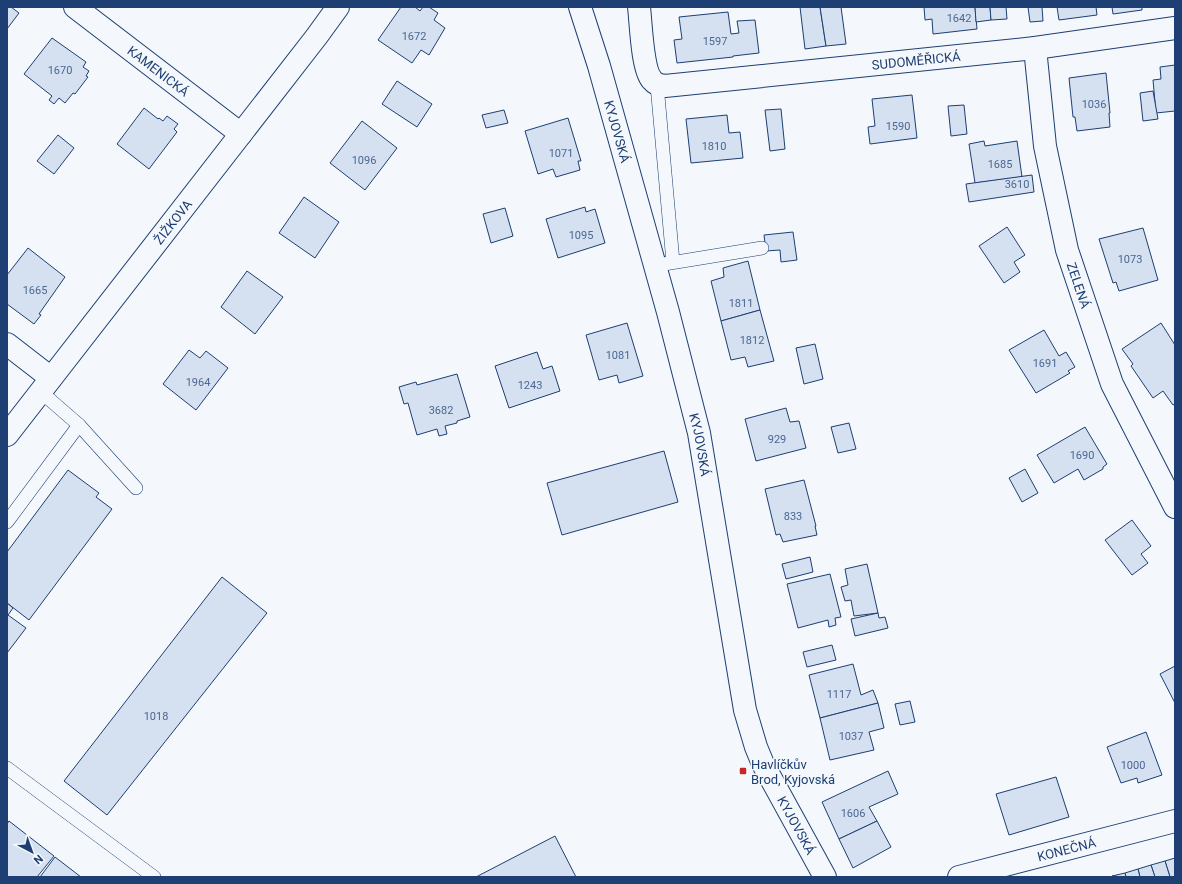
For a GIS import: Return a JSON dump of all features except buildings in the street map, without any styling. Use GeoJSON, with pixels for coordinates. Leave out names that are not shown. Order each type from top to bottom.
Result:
{"type":"FeatureCollection","features":[{"type":"Feature","properties":{"kind":"street","name":"KAMENICKÁ"},"geometry":{"type":"LineString","coordinates":[[75,7],[241,134]]}},
{"type":"Feature","properties":{"kind":"street","name":"ŽIŽKOVA"},"geometry":{"type":"LineString","coordinates":[[7,435],[338,7]]}},
{"type":"Feature","properties":{"kind":"street","name":"KYJOVSKÁ"},"geometry":{"type":"LineString","coordinates":[[580,7],[664,264],[686,379],[699,433],[745,710],[750,730],[763,764],[825,877]]}},
{"type":"Feature","properties":{"kind":"street"},"geometry":{"type":"LineString","coordinates":[[639,7],[646,68],[651,79],[657,85]]}},
{"type":"Feature","properties":{"kind":"street","name":"SUDOMĚŘICKÁ"},"geometry":{"type":"LineString","coordinates":[[657,85],[666,86],[1035,48],[1175,28]]}},
{"type":"Feature","properties":{"kind":"street","name":"ZELENÁ"},"geometry":{"type":"LineString","coordinates":[[1035,48],[1045,146],[1067,250],[1112,384],[1175,507]]}},
{"type":"Feature","properties":{"kind":"street"},"geometry":{"type":"LineString","coordinates":[[7,344],[46,385]]}},
{"type":"Feature","properties":{"kind":"street","name":"KONEČNÁ"},"geometry":{"type":"LineString","coordinates":[[959,877],[1175,821]]}},
{"type":"Feature","properties":{"kind":"lane"},"geometry":{"type":"LineString","coordinates":[[657,85],[664,264],[762,248]]}},
{"type":"Feature","properties":{"kind":"lane"},"geometry":{"type":"LineString","coordinates":[[46,385],[79,425],[136,488]]}},
{"type":"Feature","properties":{"kind":"lane"},"geometry":{"type":"LineString","coordinates":[[7,522],[79,425]]}},
{"type":"Feature","properties":{"kind":"lane"},"geometry":{"type":"LineString","coordinates":[[7,768],[154,877]]}},
{"type":"Feature","properties":{"kind":"place","name":"Havlíčkův Brod, Kyjovská"},"geometry":{"type":"Point","coordinates":[743,771]}}]}
